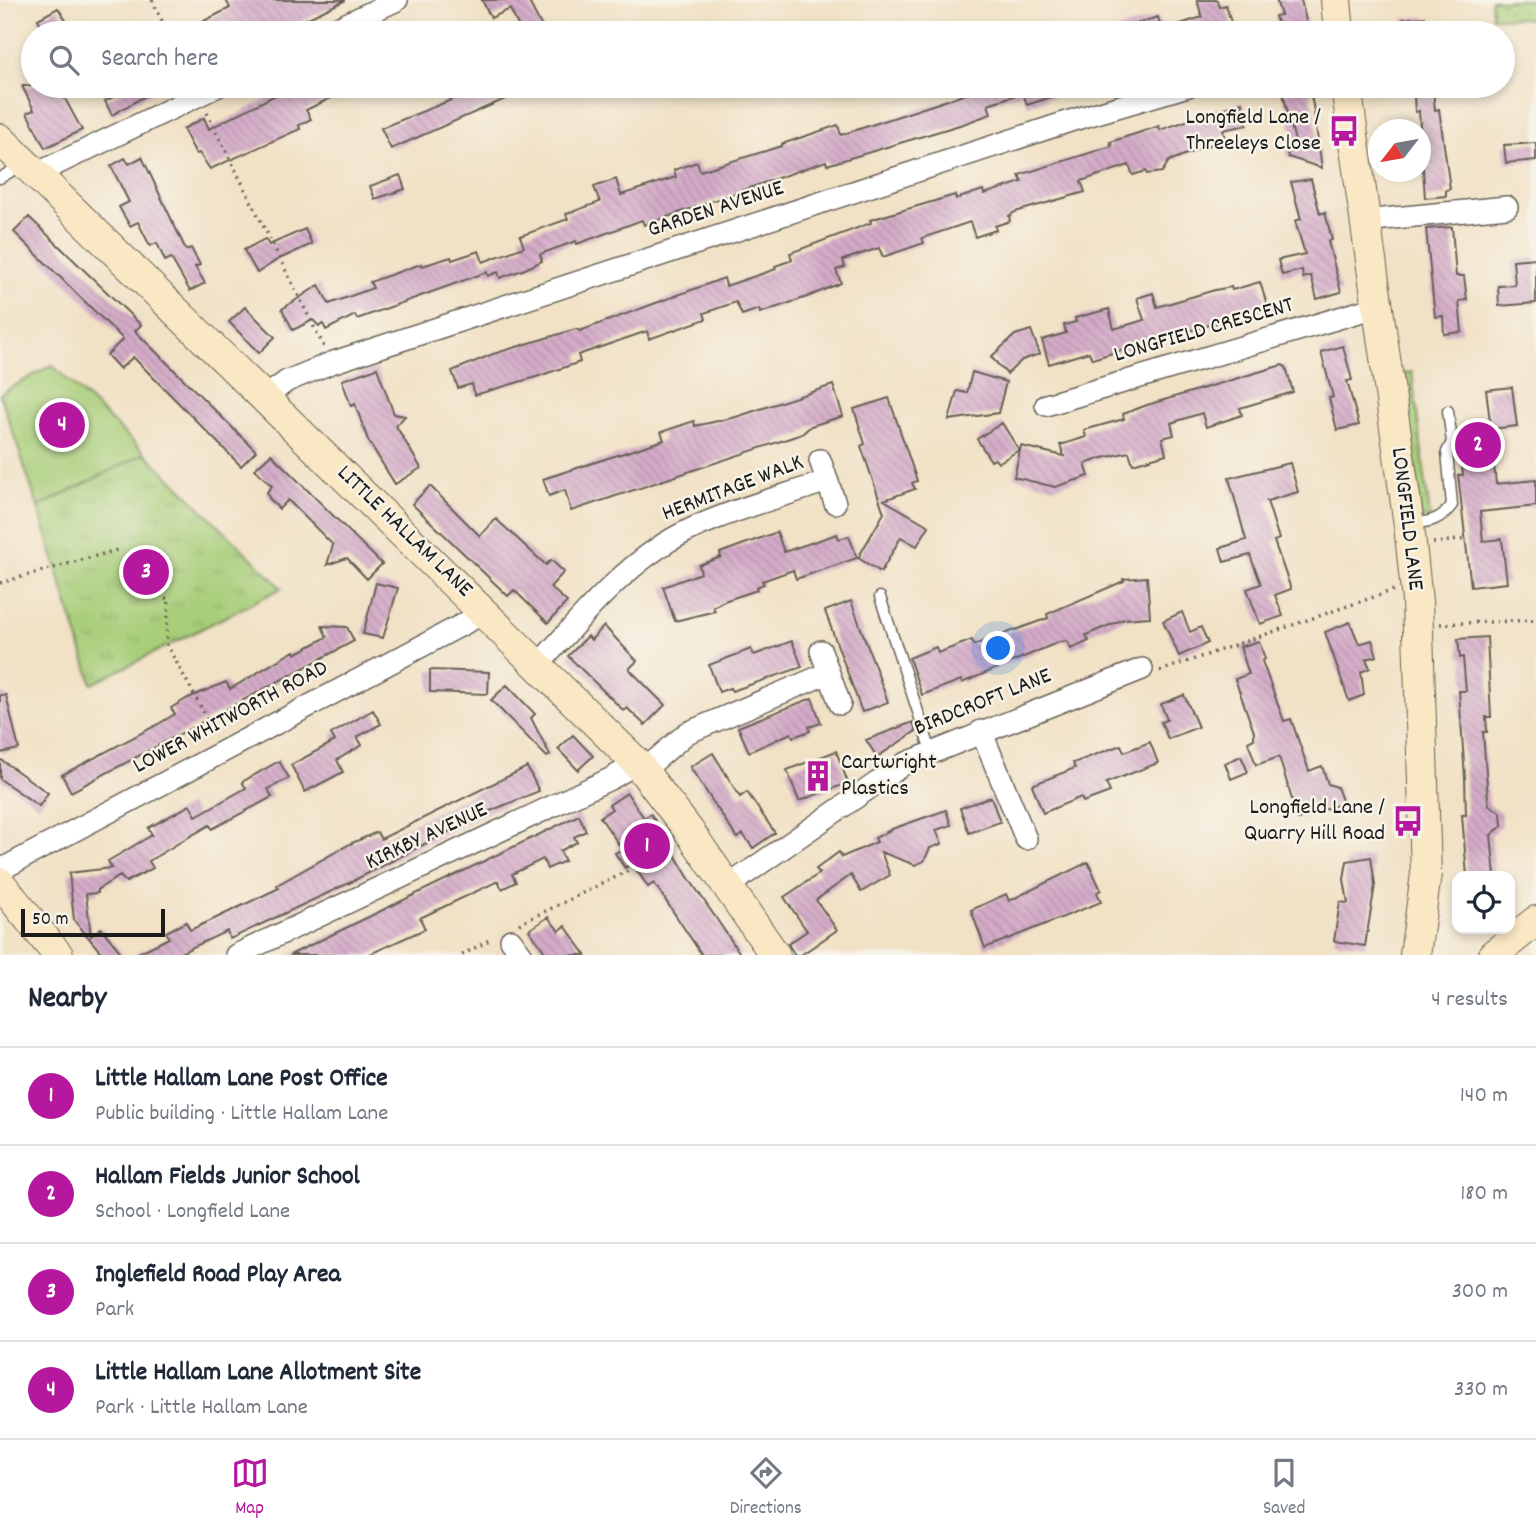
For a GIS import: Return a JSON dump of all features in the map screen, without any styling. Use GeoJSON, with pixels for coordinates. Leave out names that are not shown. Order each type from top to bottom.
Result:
{"type":"FeatureCollection","features":[{"type":"Feature","properties":{"kind":"street"},"geometry":{"type":"LineString","coordinates":[[352,21],[397,0]]}},
{"type":"Feature","properties":{"kind":"street"},"geometry":{"type":"LineString","coordinates":[[1336,0],[1338,21]]}},
{"type":"Feature","properties":{"kind":"street"},"geometry":{"type":"LineString","coordinates":[[20,172],[190,98]]}},
{"type":"Feature","properties":{"kind":"street","name":"GARDEN AVENUE"},"geometry":{"type":"LineString","coordinates":[[265,397],[297,376],[331,363],[1148,98]]}},
{"type":"Feature","properties":{"kind":"street","name":"LONGFIELD LANE"},"geometry":{"type":"LineString","coordinates":[[1348,98],[1363,221],[1409,524],[1417,601],[1426,847],[1421,923],[1415,955]]}},
{"type":"Feature","properties":{"kind":"street","name":"LITTLE HALLAM LANE"},"geometry":{"type":"LineString","coordinates":[[0,139],[20,172],[265,397],[641,767],[775,955]]}},
{"type":"Feature","properties":{"kind":"street"},"geometry":{"type":"LineString","coordinates":[[1363,221],[1507,207]]}},
{"type":"Feature","properties":{"kind":"street","name":"LONGFIELD CRESCENT"},"geometry":{"type":"LineString","coordinates":[[1046,405],[1376,307]]}},
{"type":"Feature","properties":{"kind":"street","name":"HERMITAGE WALK"},"geometry":{"type":"LineString","coordinates":[[820,460],[835,503]]}},
{"type":"Feature","properties":{"kind":"street","name":"HERMITAGE WALK"},"geometry":{"type":"LineString","coordinates":[[539,664],[611,587],[658,547],[694,528],[827,481]]}},
{"type":"Feature","properties":{"kind":"street","name":"LOWER WHITWORTH ROAD"},"geometry":{"type":"LineString","coordinates":[[0,870],[486,612]]}},
{"type":"Feature","properties":{"kind":"street"},"geometry":{"type":"LineString","coordinates":[[821,651],[840,704]]}},
{"type":"Feature","properties":{"kind":"street","name":"BIRDCROFT LANE"},"geometry":{"type":"LineString","coordinates":[[728,886],[880,779],[931,751],[1135,668]]}},
{"type":"Feature","properties":{"kind":"street","name":"KIRKBY AVENUE"},"geometry":{"type":"LineString","coordinates":[[236,955],[641,767],[687,733],[828,673]]}},
{"type":"Feature","properties":{"kind":"street"},"geometry":{"type":"LineString","coordinates":[[981,731],[1026,839]]}},
{"type":"Feature","properties":{"kind":"street"},"geometry":{"type":"LineString","coordinates":[[0,883],[58,955]]}},
{"type":"Feature","properties":{"kind":"street"},"geometry":{"type":"LineString","coordinates":[[1493,955],[1536,921]]}},
{"type":"Feature","properties":{"kind":"lane"},"geometry":{"type":"LineString","coordinates":[[1409,524],[1430,522],[1446,513],[1452,505],[1447,452],[1452,442],[1448,411]]}},
{"type":"Feature","properties":{"kind":"lane"},"geometry":{"type":"LineString","coordinates":[[880,597],[931,751]]}},
{"type":"Feature","properties":{"kind":"path"},"geometry":{"type":"LineString","coordinates":[[152,0],[162,21]]}},
{"type":"Feature","properties":{"kind":"path"},"geometry":{"type":"LineString","coordinates":[[209,115],[326,352]]}},
{"type":"Feature","properties":{"kind":"path"},"geometry":{"type":"LineString","coordinates":[[1436,542],[1465,539]]}},
{"type":"Feature","properties":{"kind":"path"},"geometry":{"type":"LineString","coordinates":[[0,583],[117,550]]}},
{"type":"Feature","properties":{"kind":"path"},"geometry":{"type":"LineString","coordinates":[[1135,668],[1406,586]]}},
{"type":"Feature","properties":{"kind":"path"},"geometry":{"type":"LineString","coordinates":[[165,598],[169,599],[166,643],[219,740]]}},
{"type":"Feature","properties":{"kind":"path"},"geometry":{"type":"LineString","coordinates":[[1442,624],[1536,620]]}},
{"type":"Feature","properties":{"kind":"path"},"geometry":{"type":"LineString","coordinates":[[462,955],[511,940],[676,839]]}},
{"type":"Feature","properties":{"kind":"green space"},"geometry":{"type":"Polygon","coordinates":[[[1491,0],[1536,0],[1536,19],[1492,17],[1491,0]]]}},
{"type":"Feature","properties":{"kind":"green space"},"geometry":{"type":"Polygon","coordinates":[[[52,365],[145,453],[38,507],[0,394],[52,365]]]}},
{"type":"Feature","properties":{"kind":"green space"},"geometry":{"type":"Polygon","coordinates":[[[1412,372],[1430,517],[1421,519],[1403,374],[1412,372]]]}},
{"type":"Feature","properties":{"kind":"green space"},"geometry":{"type":"Polygon","coordinates":[[[145,453],[282,588],[92,684],[38,507],[145,453]]]}},
{"type":"Feature","properties":{"kind":"building"},"geometry":{"type":"Polygon","coordinates":[[[226,0],[346,0],[302,21],[204,21],[230,8],[226,0]]]}},
{"type":"Feature","properties":{"kind":"building"},"geometry":{"type":"Polygon","coordinates":[[[482,0],[528,0],[539,21],[516,21],[510,9],[491,18],[482,0]]]}},
{"type":"Feature","properties":{"kind":"building"},"geometry":{"type":"Polygon","coordinates":[[[1197,0],[1217,0],[1219,7],[1226,5],[1231,21],[1190,21],[1202,17],[1197,0]]]}},
{"type":"Feature","properties":{"kind":"building"},"geometry":{"type":"Polygon","coordinates":[[[1276,0],[1301,0],[1306,21],[1276,21],[1275,16],[1281,15],[1276,0]]]}},
{"type":"Feature","properties":{"kind":"building"},"geometry":{"type":"Polygon","coordinates":[[[58,8],[66,21],[39,21],[38,19],[58,8]]]}},
{"type":"Feature","properties":{"kind":"building"},"geometry":{"type":"Polygon","coordinates":[[[1425,17],[1426,21],[1403,21],[1425,17]]]}},
{"type":"Feature","properties":{"kind":"building"},"geometry":{"type":"Polygon","coordinates":[[[28,98],[65,98],[82,130],[45,148],[27,113],[34,110],[28,98]]]}},
{"type":"Feature","properties":{"kind":"building"},"geometry":{"type":"Polygon","coordinates":[[[111,98],[141,98],[112,115],[105,101],[111,98]]]}},
{"type":"Feature","properties":{"kind":"building"},"geometry":{"type":"Polygon","coordinates":[[[270,98],[331,98],[306,110],[311,119],[299,125],[300,129],[210,169],[199,153],[196,154],[183,129],[204,118],[209,129],[270,98]]]}},
{"type":"Feature","properties":{"kind":"building"},"geometry":{"type":"Polygon","coordinates":[[[456,98],[508,98],[391,149],[381,128],[456,98]]]}},
{"type":"Feature","properties":{"kind":"building"},"geometry":{"type":"Polygon","coordinates":[[[954,98],[1007,98],[988,104],[991,114],[963,124],[827,165],[826,161],[644,225],[642,220],[577,244],[576,241],[540,254],[542,261],[500,278],[498,272],[488,276],[487,272],[357,319],[355,315],[326,330],[323,324],[319,326],[313,320],[293,330],[282,309],[319,285],[329,304],[373,288],[370,282],[421,264],[422,266],[451,257],[452,260],[479,251],[483,262],[524,247],[520,236],[568,219],[566,214],[600,202],[594,187],[616,179],[621,195],[676,177],[674,170],[697,162],[700,171],[782,146],[838,125],[841,135],[954,98]]]}},
{"type":"Feature","properties":{"kind":"building"},"geometry":{"type":"Polygon","coordinates":[[[1025,98],[1048,98],[1027,105],[1025,98]]]}},
{"type":"Feature","properties":{"kind":"building"},"geometry":{"type":"Polygon","coordinates":[[[1284,98],[1311,98],[1322,168],[1288,157],[1286,148],[1295,141],[1284,98]]]}},
{"type":"Feature","properties":{"kind":"building"},"geometry":{"type":"Polygon","coordinates":[[[1414,98],[1434,98],[1435,110],[1439,109],[1450,189],[1446,190],[1446,196],[1425,198],[1424,182],[1431,182],[1431,119],[1420,119],[1419,111],[1415,112],[1414,98]]]}},
{"type":"Feature","properties":{"kind":"building"},"geometry":{"type":"Polygon","coordinates":[[[1242,102],[1247,125],[1223,130],[1225,139],[1169,161],[1162,172],[1147,174],[1146,171],[1133,175],[1129,165],[1081,181],[1085,192],[1015,212],[1009,216],[1010,221],[995,226],[996,230],[975,237],[970,222],[922,238],[924,243],[883,257],[879,248],[843,260],[845,267],[836,270],[841,283],[807,297],[760,313],[759,309],[742,315],[736,302],[704,313],[706,319],[649,339],[647,331],[578,355],[580,362],[475,395],[472,384],[458,388],[452,371],[493,354],[576,329],[580,331],[724,278],[726,286],[776,269],[775,266],[792,260],[790,253],[871,223],[870,220],[955,195],[956,199],[983,190],[984,194],[1022,182],[1019,175],[1112,146],[1110,142],[1159,126],[1160,130],[1242,102]]]}},
{"type":"Feature","properties":{"kind":"building"},"geometry":{"type":"Polygon","coordinates":[[[1536,143],[1536,160],[1506,163],[1504,145],[1536,143]]]}},
{"type":"Feature","properties":{"kind":"building"},"geometry":{"type":"Polygon","coordinates":[[[142,157],[186,250],[191,248],[200,265],[195,267],[205,283],[190,291],[171,258],[165,261],[157,243],[150,246],[138,222],[130,226],[119,207],[129,202],[111,166],[125,158],[129,164],[142,157]]]}},
{"type":"Feature","properties":{"kind":"building"},"geometry":{"type":"Polygon","coordinates":[[[400,175],[405,189],[375,199],[370,186],[400,175]]]}},
{"type":"Feature","properties":{"kind":"building"},"geometry":{"type":"Polygon","coordinates":[[[1311,179],[1320,214],[1325,212],[1332,240],[1328,241],[1341,292],[1317,299],[1311,276],[1303,278],[1302,270],[1282,275],[1278,260],[1305,254],[1295,221],[1301,219],[1291,182],[1311,179]]]}},
{"type":"Feature","properties":{"kind":"building"},"geometry":{"type":"Polygon","coordinates":[[[29,217],[141,325],[135,331],[256,451],[241,466],[133,357],[120,369],[107,355],[123,339],[14,232],[29,217]]]}},
{"type":"Feature","properties":{"kind":"building"},"geometry":{"type":"Polygon","coordinates":[[[1452,227],[1456,276],[1464,276],[1467,300],[1459,301],[1462,332],[1444,334],[1443,316],[1435,317],[1426,229],[1452,227]]]}},
{"type":"Feature","properties":{"kind":"building"},"geometry":{"type":"Polygon","coordinates":[[[305,229],[312,244],[277,260],[257,273],[244,250],[265,239],[269,245],[305,229]]]}},
{"type":"Feature","properties":{"kind":"building"},"geometry":{"type":"Polygon","coordinates":[[[1536,258],[1536,303],[1499,306],[1498,286],[1515,285],[1513,260],[1536,258]]]}},
{"type":"Feature","properties":{"kind":"building"},"geometry":{"type":"Polygon","coordinates":[[[1260,282],[1268,308],[1092,359],[1089,352],[1049,364],[1042,340],[1066,333],[1064,325],[1076,322],[1075,318],[1109,309],[1114,329],[1144,320],[1137,298],[1153,293],[1157,307],[1215,290],[1231,287],[1232,290],[1260,282]]]}},
{"type":"Feature","properties":{"kind":"building"},"geometry":{"type":"Polygon","coordinates":[[[245,307],[275,337],[259,353],[229,322],[245,307]]]}},
{"type":"Feature","properties":{"kind":"building"},"geometry":{"type":"Polygon","coordinates":[[[1031,330],[1040,354],[1022,360],[1007,374],[991,357],[1015,335],[1031,330]]]}},
{"type":"Feature","properties":{"kind":"building"},"geometry":{"type":"Polygon","coordinates":[[[1343,346],[1352,380],[1347,381],[1359,425],[1337,430],[1329,398],[1333,397],[1321,352],[1343,346]]]}},
{"type":"Feature","properties":{"kind":"building"},"geometry":{"type":"Polygon","coordinates":[[[1282,365],[1286,367],[1293,392],[1240,408],[1242,415],[1206,427],[1202,413],[1171,423],[1174,435],[1162,438],[1166,454],[1133,464],[1129,452],[1099,459],[1085,464],[1089,476],[1055,487],[1014,477],[1021,446],[1064,456],[1060,445],[1086,437],[1084,430],[1124,419],[1123,414],[1147,405],[1282,365]]]}},
{"type":"Feature","properties":{"kind":"building"},"geometry":{"type":"Polygon","coordinates":[[[377,368],[394,414],[405,416],[396,426],[421,468],[395,484],[368,440],[355,404],[351,406],[342,380],[377,368]]]}},
{"type":"Feature","properties":{"kind":"building"},"geometry":{"type":"Polygon","coordinates":[[[972,372],[1006,382],[998,413],[949,420],[957,391],[967,393],[972,372]]]}},
{"type":"Feature","properties":{"kind":"building"},"geometry":{"type":"Polygon","coordinates":[[[833,385],[843,416],[811,426],[802,434],[571,511],[565,490],[549,496],[543,479],[664,440],[661,432],[694,421],[695,426],[736,417],[833,385]]]}},
{"type":"Feature","properties":{"kind":"building"},"geometry":{"type":"Polygon","coordinates":[[[1512,387],[1517,426],[1491,429],[1486,390],[1512,387]]]}},
{"type":"Feature","properties":{"kind":"building"},"geometry":{"type":"Polygon","coordinates":[[[889,398],[917,481],[912,483],[915,489],[884,500],[929,526],[917,546],[901,537],[881,572],[858,558],[884,513],[861,446],[865,444],[854,409],[889,398]]]}},
{"type":"Feature","properties":{"kind":"building"},"geometry":{"type":"Polygon","coordinates":[[[1002,423],[1019,450],[998,463],[995,459],[991,461],[977,439],[1002,423]]]}},
{"type":"Feature","properties":{"kind":"building"},"geometry":{"type":"Polygon","coordinates":[[[1492,446],[1496,484],[1536,480],[1536,506],[1480,512],[1483,541],[1502,539],[1507,583],[1471,587],[1458,475],[1463,475],[1460,449],[1492,446]]]}},
{"type":"Feature","properties":{"kind":"building"},"geometry":{"type":"Polygon","coordinates":[[[271,454],[382,564],[367,579],[347,558],[327,565],[333,545],[288,500],[279,509],[269,498],[267,492],[272,486],[255,469],[271,454]]]}},
{"type":"Feature","properties":{"kind":"building"},"geometry":{"type":"Polygon","coordinates":[[[1290,463],[1298,492],[1267,501],[1279,539],[1274,541],[1291,589],[1275,595],[1283,616],[1260,624],[1247,589],[1261,584],[1250,555],[1224,562],[1220,548],[1246,540],[1229,478],[1290,463]]]}},
{"type":"Feature","properties":{"kind":"building"},"geometry":{"type":"Polygon","coordinates":[[[430,486],[480,536],[496,519],[546,565],[551,560],[564,572],[550,587],[567,602],[548,623],[514,590],[508,596],[412,504],[430,486]]]}},
{"type":"Feature","properties":{"kind":"building"},"geometry":{"type":"Polygon","coordinates":[[[777,532],[784,552],[837,534],[839,539],[849,536],[857,558],[796,579],[793,570],[762,581],[764,584],[756,587],[757,590],[724,601],[713,607],[715,611],[675,621],[663,587],[701,573],[699,565],[721,557],[720,553],[777,532]]]}},
{"type":"Feature","properties":{"kind":"building"},"geometry":{"type":"Polygon","coordinates":[[[1147,577],[1150,617],[1124,619],[1086,635],[1089,641],[1071,649],[1067,641],[1059,642],[962,683],[961,680],[922,695],[909,658],[936,647],[938,653],[972,640],[974,645],[1048,618],[1047,614],[1124,581],[1123,579],[1147,577]]]}},
{"type":"Feature","properties":{"kind":"building"},"geometry":{"type":"Polygon","coordinates":[[[376,583],[398,588],[383,638],[363,634],[376,583]]]}},
{"type":"Feature","properties":{"kind":"building"},"geometry":{"type":"Polygon","coordinates":[[[851,601],[888,702],[862,712],[825,611],[851,601]]]}},
{"type":"Feature","properties":{"kind":"building"},"geometry":{"type":"Polygon","coordinates":[[[1182,612],[1190,632],[1201,627],[1208,643],[1179,656],[1163,621],[1182,612]]]}},
{"type":"Feature","properties":{"kind":"building"},"geometry":{"type":"Polygon","coordinates":[[[1350,622],[1359,644],[1372,640],[1377,656],[1366,659],[1370,668],[1361,672],[1364,695],[1349,701],[1325,632],[1350,622]]]}},
{"type":"Feature","properties":{"kind":"building"},"geometry":{"type":"Polygon","coordinates":[[[322,626],[347,627],[354,641],[71,792],[62,775],[175,714],[171,708],[188,698],[226,682],[230,689],[294,651],[295,654],[327,637],[322,626]]]}},
{"type":"Feature","properties":{"kind":"building"},"geometry":{"type":"Polygon","coordinates":[[[604,626],[637,661],[629,669],[665,705],[645,725],[627,708],[624,711],[568,656],[588,636],[591,640],[604,626]]]}},
{"type":"Feature","properties":{"kind":"building"},"geometry":{"type":"Polygon","coordinates":[[[1487,637],[1491,717],[1486,717],[1487,732],[1483,732],[1488,799],[1489,805],[1501,813],[1502,826],[1491,835],[1495,871],[1467,871],[1462,815],[1466,815],[1465,778],[1459,691],[1466,691],[1463,657],[1460,658],[1458,639],[1487,637]]]}},
{"type":"Feature","properties":{"kind":"building"},"geometry":{"type":"Polygon","coordinates":[[[792,641],[802,667],[732,691],[730,688],[719,692],[709,665],[751,649],[754,655],[792,641]]]}},
{"type":"Feature","properties":{"kind":"building"},"geometry":{"type":"Polygon","coordinates":[[[1259,641],[1265,659],[1262,661],[1284,721],[1291,719],[1309,771],[1322,766],[1328,784],[1337,787],[1343,803],[1298,819],[1279,757],[1256,765],[1248,742],[1254,739],[1254,732],[1235,679],[1249,674],[1240,647],[1259,641]]]}},
{"type":"Feature","properties":{"kind":"building"},"geometry":{"type":"Polygon","coordinates":[[[430,670],[489,672],[488,694],[430,692],[430,670]]]}},
{"type":"Feature","properties":{"kind":"building"},"geometry":{"type":"Polygon","coordinates":[[[507,685],[535,714],[531,718],[550,755],[547,757],[491,700],[507,685]]]}},
{"type":"Feature","properties":{"kind":"building"},"geometry":{"type":"Polygon","coordinates":[[[0,695],[6,695],[19,749],[0,753],[0,695]]]}},
{"type":"Feature","properties":{"kind":"building"},"geometry":{"type":"Polygon","coordinates":[[[1184,695],[1198,727],[1168,739],[1161,722],[1167,720],[1161,704],[1184,695]]]}},
{"type":"Feature","properties":{"kind":"building"},"geometry":{"type":"Polygon","coordinates":[[[812,698],[821,723],[809,727],[810,731],[793,737],[791,733],[749,752],[738,727],[812,698]]]}},
{"type":"Feature","properties":{"kind":"building"},"geometry":{"type":"Polygon","coordinates":[[[373,710],[381,724],[357,737],[362,745],[337,760],[343,772],[305,792],[291,765],[335,741],[331,734],[373,710]]]}},
{"type":"Feature","properties":{"kind":"building"},"geometry":{"type":"Polygon","coordinates":[[[913,722],[916,731],[877,757],[866,740],[913,722]]]}},
{"type":"Feature","properties":{"kind":"building"},"geometry":{"type":"Polygon","coordinates":[[[573,735],[593,756],[578,770],[558,749],[573,735]]]}},
{"type":"Feature","properties":{"kind":"building"},"geometry":{"type":"Polygon","coordinates":[[[1150,742],[1158,763],[1106,783],[1110,792],[1083,802],[1081,797],[1043,813],[1032,785],[1075,768],[1073,763],[1121,745],[1124,752],[1150,742]]]}},
{"type":"Feature","properties":{"kind":"building","name":"Cartwright Plastics"},"geometry":{"type":"Polygon","coordinates":[[[836,751],[848,783],[799,801],[787,770],[836,751]]]}},
{"type":"Feature","properties":{"kind":"building"},"geometry":{"type":"Polygon","coordinates":[[[713,753],[740,797],[747,792],[775,833],[753,848],[743,834],[737,838],[690,767],[713,753]]]}},
{"type":"Feature","properties":{"kind":"building"},"geometry":{"type":"Polygon","coordinates":[[[1241,756],[1248,772],[1231,779],[1225,763],[1241,756]]]}},
{"type":"Feature","properties":{"kind":"building"},"geometry":{"type":"Polygon","coordinates":[[[0,759],[48,793],[39,806],[0,779],[0,759]]]}},
{"type":"Feature","properties":{"kind":"building"},"geometry":{"type":"Polygon","coordinates":[[[279,761],[289,778],[268,789],[272,797],[212,829],[210,825],[182,841],[149,861],[153,868],[126,882],[120,876],[98,889],[98,893],[86,894],[91,936],[101,928],[123,955],[103,955],[74,920],[69,873],[112,868],[108,861],[152,835],[148,828],[190,805],[196,816],[246,788],[242,782],[279,761]]]}},
{"type":"Feature","properties":{"kind":"building"},"geometry":{"type":"Polygon","coordinates":[[[527,767],[539,791],[483,814],[349,883],[230,939],[227,931],[176,955],[134,955],[169,938],[166,932],[186,922],[190,930],[210,921],[279,888],[277,885],[350,844],[377,832],[381,839],[527,767]]]}},
{"type":"Feature","properties":{"kind":"building"},"geometry":{"type":"Polygon","coordinates":[[[627,793],[644,818],[651,814],[688,877],[741,955],[702,955],[654,883],[648,887],[632,863],[625,868],[615,853],[622,849],[600,817],[612,809],[609,805],[627,793]]]}},
{"type":"Feature","properties":{"kind":"building"},"geometry":{"type":"Polygon","coordinates":[[[991,797],[1000,822],[969,833],[960,808],[991,797]]]}},
{"type":"Feature","properties":{"kind":"building"},"geometry":{"type":"Polygon","coordinates":[[[946,810],[951,825],[936,830],[942,844],[930,848],[924,861],[915,865],[881,852],[890,875],[861,892],[851,875],[816,900],[837,930],[801,955],[795,955],[788,944],[807,931],[784,897],[820,873],[816,869],[839,852],[842,857],[877,842],[875,838],[892,829],[946,810]]]}},
{"type":"Feature","properties":{"kind":"building"},"geometry":{"type":"Polygon","coordinates":[[[579,815],[586,831],[574,837],[577,842],[560,851],[565,861],[547,869],[543,859],[512,874],[516,882],[502,889],[498,881],[420,918],[425,929],[368,955],[290,955],[579,815]]]}},
{"type":"Feature","properties":{"kind":"building"},"geometry":{"type":"Polygon","coordinates":[[[1371,857],[1375,885],[1365,946],[1334,941],[1340,902],[1348,903],[1344,879],[1347,861],[1371,857]]]}},
{"type":"Feature","properties":{"kind":"building"},"geometry":{"type":"Polygon","coordinates":[[[1088,862],[1101,890],[1097,892],[1101,902],[985,948],[971,910],[1006,894],[1009,901],[1088,862]]]}},
{"type":"Feature","properties":{"kind":"building"},"geometry":{"type":"Polygon","coordinates":[[[548,917],[559,931],[565,926],[586,955],[547,955],[529,930],[548,917]]]}},
{"type":"Feature","properties":{"kind":"place","name":"Longfield Lane / Threeleys Close"},"geometry":{"type":"Point","coordinates":[1344,131]}},
{"type":"Feature","properties":{"kind":"place","name":"Little Hallam Lane Allotment Site"},"geometry":{"type":"Point","coordinates":[62,425]}},
{"type":"Feature","properties":{"kind":"place","name":"Hallam Fields Junior School"},"geometry":{"type":"Point","coordinates":[1478,445]}},
{"type":"Feature","properties":{"kind":"place","name":"Inglefield Road Play Area"},"geometry":{"type":"Point","coordinates":[146,572]}},
{"type":"Feature","properties":{"kind":"place","name":"Cartwright Plastics"},"geometry":{"type":"Point","coordinates":[818,776]}},
{"type":"Feature","properties":{"kind":"place","name":"Longfield Lane / Quarry Hill Road"},"geometry":{"type":"Point","coordinates":[1408,821]}},
{"type":"Feature","properties":{"kind":"place","name":"Little Hallam Lane Post Office"},"geometry":{"type":"Point","coordinates":[647,846]}}]}
